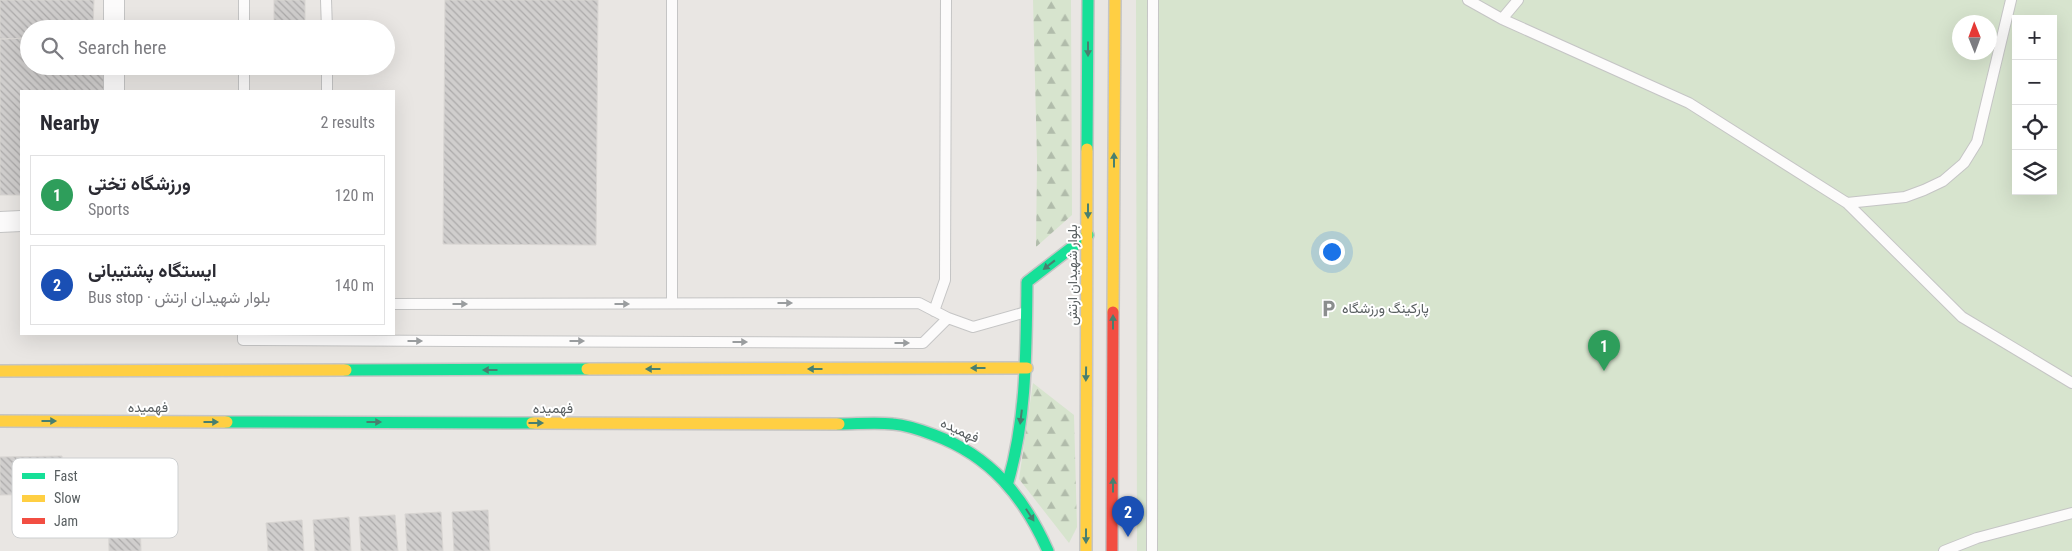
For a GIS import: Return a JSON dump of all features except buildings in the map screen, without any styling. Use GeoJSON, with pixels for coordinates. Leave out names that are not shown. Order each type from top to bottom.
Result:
{"type":"FeatureCollection","features":[{"type":"Feature","properties":{"kind":"main road","name":"بلوار شهیدان ارتش"},"geometry":{"type":"LineString","coordinates":[[1086,551],[1088,0]]}},
{"type":"Feature","properties":{"kind":"main road"},"geometry":{"type":"LineString","coordinates":[[1112,551],[1115,0]]}},
{"type":"Feature","properties":{"kind":"main road"},"geometry":{"type":"LineString","coordinates":[[1008,482],[1016,460],[1027,368],[1027,282],[1088,235]]}},
{"type":"Feature","properties":{"kind":"main road"},"geometry":{"type":"LineString","coordinates":[[0,371],[1027,368]]}},
{"type":"Feature","properties":{"kind":"main road","name":"فهمیده"},"geometry":{"type":"LineString","coordinates":[[0,421],[894,424],[919,429],[949,440],[981,457],[1008,482],[1041,533],[1048,551]]}},
{"type":"Feature","properties":{"kind":"street"},"geometry":{"type":"LineString","coordinates":[[114,0],[114,20]]}},
{"type":"Feature","properties":{"kind":"street"},"geometry":{"type":"LineString","coordinates":[[114,75],[114,90]]}},
{"type":"Feature","properties":{"kind":"street"},"geometry":{"type":"LineString","coordinates":[[0,222],[20,221]]}},
{"type":"Feature","properties":{"kind":"lane"},"geometry":{"type":"LineString","coordinates":[[244,0],[244,20]]}},
{"type":"Feature","properties":{"kind":"lane"},"geometry":{"type":"LineString","coordinates":[[326,0],[327,20]]}},
{"type":"Feature","properties":{"kind":"lane"},"geometry":{"type":"LineString","coordinates":[[672,0],[672,304]]}},
{"type":"Feature","properties":{"kind":"lane"},"geometry":{"type":"LineString","coordinates":[[934,311],[945,280],[946,0]]}},
{"type":"Feature","properties":{"kind":"lane"},"geometry":{"type":"LineString","coordinates":[[1152,551],[1153,0]]}},
{"type":"Feature","properties":{"kind":"lane"},"geometry":{"type":"LineString","coordinates":[[1468,0],[1502,19],[1690,103],[1847,203],[1962,317],[2072,382]]}},
{"type":"Feature","properties":{"kind":"lane"},"geometry":{"type":"LineString","coordinates":[[1502,19],[1518,0]]}},
{"type":"Feature","properties":{"kind":"lane"},"geometry":{"type":"LineString","coordinates":[[1847,203],[1905,197],[1943,181],[1964,163],[1977,142],[2011,0]]}},
{"type":"Feature","properties":{"kind":"lane"},"geometry":{"type":"LineString","coordinates":[[244,75],[244,90]]}},
{"type":"Feature","properties":{"kind":"lane"},"geometry":{"type":"LineString","coordinates":[[327,75],[327,90]]}},
{"type":"Feature","properties":{"kind":"lane"},"geometry":{"type":"LineString","coordinates":[[395,304],[919,303],[948,318],[972,327],[1026,311]]}},
{"type":"Feature","properties":{"kind":"lane"},"geometry":{"type":"LineString","coordinates":[[243,335],[243,340],[330,337],[923,343],[948,318]]}},
{"type":"Feature","properties":{"kind":"lane"},"geometry":{"type":"LineString","coordinates":[[1944,551],[1977,538],[2072,513]]}},
{"type":"Feature","properties":{"kind":"green space"},"geometry":{"type":"Polygon","coordinates":[[[1033,0],[1071,0],[1072,215],[1036,247],[1037,160],[1033,0]]]}},
{"type":"Feature","properties":{"kind":"green space"},"geometry":{"type":"Polygon","coordinates":[[[1136,0],[2072,0],[2072,551],[1137,551],[1136,0]]]}},
{"type":"Feature","properties":{"kind":"green space"},"geometry":{"type":"Polygon","coordinates":[[[1033,383],[1074,415],[1077,527],[1069,543],[1019,479],[1033,383]]]}},
{"type":"Feature","properties":{"kind":"traffic: fast"},"geometry":{"type":"LineString","coordinates":[[1087,149],[1088,0]]}},
{"type":"Feature","properties":{"kind":"traffic: fast"},"geometry":{"type":"LineString","coordinates":[[1008,482],[1019,432],[1022,408],[1026,358],[1027,282],[1088,235]]}},
{"type":"Feature","properties":{"kind":"traffic: fast"},"geometry":{"type":"LineString","coordinates":[[346,370],[587,369]]}},
{"type":"Feature","properties":{"kind":"traffic: fast"},"geometry":{"type":"LineString","coordinates":[[227,422],[532,423]]}},
{"type":"Feature","properties":{"kind":"traffic: fast"},"geometry":{"type":"LineString","coordinates":[[839,424],[879,423],[908,427],[934,435],[972,454],[989,467],[1016,496],[1039,531],[1048,551]]}},
{"type":"Feature","properties":{"kind":"traffic: slow"},"geometry":{"type":"LineString","coordinates":[[1113,312],[1115,0]]}},
{"type":"Feature","properties":{"kind":"traffic: slow"},"geometry":{"type":"LineString","coordinates":[[1086,551],[1087,149]]}},
{"type":"Feature","properties":{"kind":"traffic: slow"},"geometry":{"type":"LineString","coordinates":[[587,369],[1027,368]]}},
{"type":"Feature","properties":{"kind":"traffic: slow"},"geometry":{"type":"LineString","coordinates":[[0,371],[346,370]]}},
{"type":"Feature","properties":{"kind":"traffic: slow"},"geometry":{"type":"LineString","coordinates":[[0,421],[227,422]]}},
{"type":"Feature","properties":{"kind":"traffic: slow"},"geometry":{"type":"LineString","coordinates":[[532,423],[839,424]]}},
{"type":"Feature","properties":{"kind":"traffic: jam"},"geometry":{"type":"LineString","coordinates":[[1112,551],[1113,312]]}},
{"type":"Feature","properties":{"kind":"place","name":"پارکینگ ورزشگاه"},"geometry":{"type":"Point","coordinates":[1328,308]}},
{"type":"Feature","properties":{"kind":"place","name":"ورزشگاه تختی"},"geometry":{"type":"Point","coordinates":[1604,371]}},
{"type":"Feature","properties":{"kind":"place","name":"ایستگاه پشتیبانی"},"geometry":{"type":"Point","coordinates":[1128,537]}}]}
